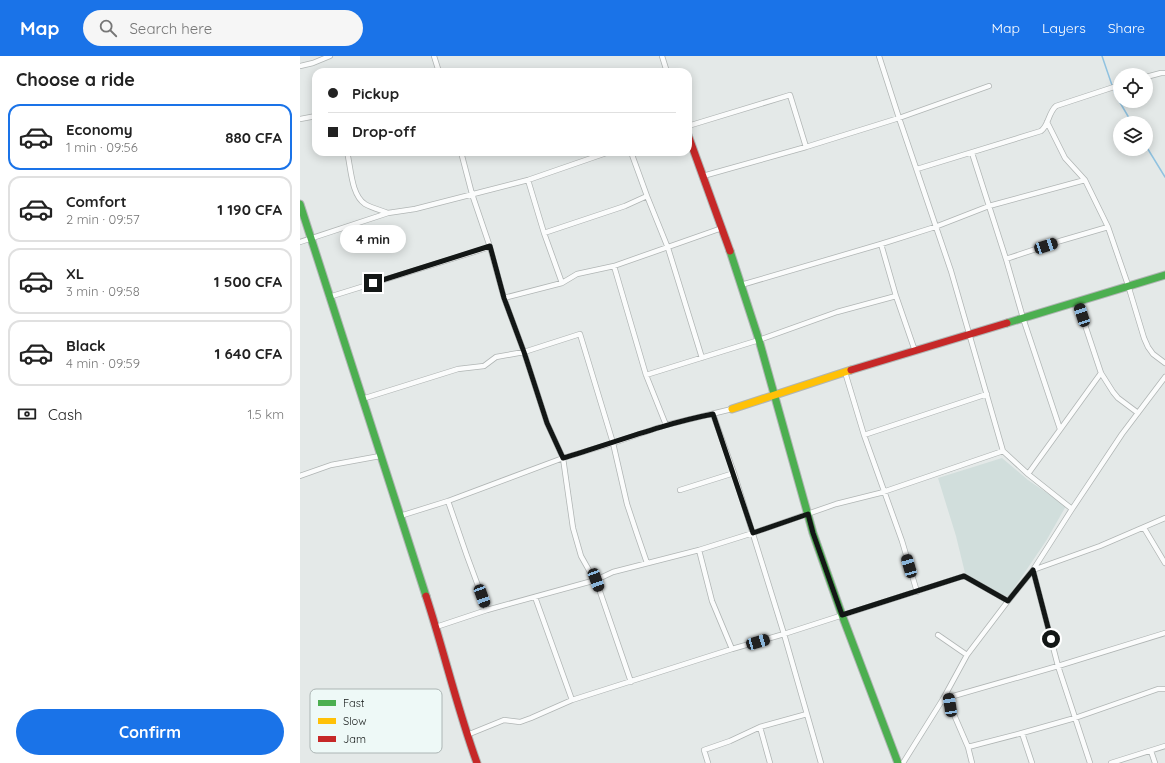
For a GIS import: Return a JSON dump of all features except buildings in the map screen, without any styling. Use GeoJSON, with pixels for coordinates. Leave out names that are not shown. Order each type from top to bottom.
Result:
{"type":"FeatureCollection","features":[{"type":"Feature","properties":{"kind":"street"},"geometry":{"type":"LineString","coordinates":[[300,66],[313,63],[330,56]]}},
{"type":"Feature","properties":{"kind":"street"},"geometry":{"type":"LineString","coordinates":[[434,56],[438,68]]}},
{"type":"Feature","properties":{"kind":"street"},"geometry":{"type":"LineString","coordinates":[[662,56],[666,68]]}},
{"type":"Feature","properties":{"kind":"street"},"geometry":{"type":"LineString","coordinates":[[879,56],[951,272],[1003,451],[1028,474],[1072,509]]}},
{"type":"Feature","properties":{"kind":"street"},"geometry":{"type":"LineString","coordinates":[[1153,75],[1165,73]]}},
{"type":"Feature","properties":{"kind":"street"},"geometry":{"type":"LineString","coordinates":[[703,176],[806,147],[899,118],[989,86]]}},
{"type":"Feature","properties":{"kind":"street"},"geometry":{"type":"LineString","coordinates":[[917,169],[1041,132],[1056,106],[1113,87]]}},
{"type":"Feature","properties":{"kind":"street"},"geometry":{"type":"LineString","coordinates":[[692,125],[790,95],[806,147]]}},
{"type":"Feature","properties":{"kind":"street"},"geometry":{"type":"LineString","coordinates":[[300,119],[312,117]]}},
{"type":"Feature","properties":{"kind":"street"},"geometry":{"type":"LineString","coordinates":[[1047,122],[1065,158],[1085,180],[1108,227],[1144,338],[1153,354],[1165,363]]}},
{"type":"Feature","properties":{"kind":"street"},"geometry":{"type":"LineString","coordinates":[[692,146],[722,228],[759,340],[813,533],[842,615],[898,763]]}},
{"type":"Feature","properties":{"kind":"street"},"geometry":{"type":"LineString","coordinates":[[972,152],[1023,318],[1060,429]]}},
{"type":"Feature","properties":{"kind":"street"},"geometry":{"type":"LineString","coordinates":[[347,156],[355,190],[362,201],[371,207],[388,213]]}},
{"type":"Feature","properties":{"kind":"street"},"geometry":{"type":"LineString","coordinates":[[462,156],[472,194],[490,246],[504,298],[524,352],[547,423],[563,458],[574,528],[582,556],[596,580],[631,682]]}},
{"type":"Feature","properties":{"kind":"street"},"geometry":{"type":"LineString","coordinates":[[300,242],[388,213],[415,209],[528,180],[597,156]]}},
{"type":"Feature","properties":{"kind":"street"},"geometry":{"type":"LineString","coordinates":[[632,156],[668,248],[702,358]]}},
{"type":"Feature","properties":{"kind":"street"},"geometry":{"type":"LineString","coordinates":[[528,180],[544,233],[562,283]]}},
{"type":"Feature","properties":{"kind":"street"},"geometry":{"type":"LineString","coordinates":[[741,285],[935,227],[989,206],[1085,180]]}},
{"type":"Feature","properties":{"kind":"street"},"geometry":{"type":"LineString","coordinates":[[544,233],[625,206],[647,196]]}},
{"type":"Feature","properties":{"kind":"street"},"geometry":{"type":"LineString","coordinates":[[300,204],[436,627],[467,735],[477,763]]}},
{"type":"Feature","properties":{"kind":"street"},"geometry":{"type":"LineString","coordinates":[[1006,259],[1108,227]]}},
{"type":"Feature","properties":{"kind":"street"},"geometry":{"type":"LineString","coordinates":[[504,298],[562,283],[577,274],[614,266],[722,228]]}},
{"type":"Feature","properties":{"kind":"street"},"geometry":{"type":"LineString","coordinates":[[881,244],[896,296],[915,351]]}},
{"type":"Feature","properties":{"kind":"street"},"geometry":{"type":"LineString","coordinates":[[329,297],[490,246]]}},
{"type":"Feature","properties":{"kind":"street"},"geometry":{"type":"LineString","coordinates":[[614,266],[646,375],[666,425]]}},
{"type":"Feature","properties":{"kind":"street"},"geometry":{"type":"LineString","coordinates":[[400,516],[448,501],[563,458],[666,425],[732,409],[845,372],[1165,275]]}},
{"type":"Feature","properties":{"kind":"street"},"geometry":{"type":"LineString","coordinates":[[646,375],[759,340],[837,312],[896,296]]}},
{"type":"Feature","properties":{"kind":"street"},"geometry":{"type":"LineString","coordinates":[[1077,301],[1101,373],[1118,398],[1138,413]]}},
{"type":"Feature","properties":{"kind":"street"},"geometry":{"type":"LineString","coordinates":[[362,399],[458,369],[484,366],[496,357],[524,352],[580,334],[613,443],[627,504],[648,563]]}},
{"type":"Feature","properties":{"kind":"street"},"geometry":{"type":"LineString","coordinates":[[845,372],[864,435],[902,541],[917,592]]}},
{"type":"Feature","properties":{"kind":"street"},"geometry":{"type":"LineString","coordinates":[[1028,474],[1101,373]]}},
{"type":"Feature","properties":{"kind":"street"},"geometry":{"type":"LineString","coordinates":[[903,763],[943,699],[967,655],[1033,570],[1122,434],[1165,377]]}},
{"type":"Feature","properties":{"kind":"street"},"geometry":{"type":"LineString","coordinates":[[864,435],[987,394]]}},
{"type":"Feature","properties":{"kind":"street"},"geometry":{"type":"LineString","coordinates":[[713,414],[753,533],[821,763]]}},
{"type":"Feature","properties":{"kind":"street"},"geometry":{"type":"LineString","coordinates":[[436,627],[486,610],[596,580],[613,572],[699,550],[836,504],[885,491],[1003,451]]}},
{"type":"Feature","properties":{"kind":"street"},"geometry":{"type":"LineString","coordinates":[[300,476],[331,465],[380,456]]}},
{"type":"Feature","properties":{"kind":"street"},"geometry":{"type":"LineString","coordinates":[[680,490],[734,473]]}},
{"type":"Feature","properties":{"kind":"street"},"geometry":{"type":"LineString","coordinates":[[448,501],[486,610]]}},
{"type":"Feature","properties":{"kind":"street"},"geometry":{"type":"LineString","coordinates":[[1033,570],[1100,546],[1165,518]]}},
{"type":"Feature","properties":{"kind":"street"},"geometry":{"type":"LineString","coordinates":[[1144,528],[1165,563]]}},
{"type":"Feature","properties":{"kind":"street"},"geometry":{"type":"LineString","coordinates":[[699,550],[712,601],[732,649]]}},
{"type":"Feature","properties":{"kind":"street"},"geometry":{"type":"LineString","coordinates":[[1033,570],[1058,666],[1090,763]]}},
{"type":"Feature","properties":{"kind":"street"},"geometry":{"type":"LineString","coordinates":[[467,735],[504,720],[520,722],[572,700],[964,576],[1008,601]]}},
{"type":"Feature","properties":{"kind":"street"},"geometry":{"type":"LineString","coordinates":[[535,597],[572,700]]}},
{"type":"Feature","properties":{"kind":"street"},"geometry":{"type":"LineString","coordinates":[[943,699],[1165,633]]}},
{"type":"Feature","properties":{"kind":"street"},"geometry":{"type":"LineString","coordinates":[[938,635],[967,655]]}},
{"type":"Feature","properties":{"kind":"street"},"geometry":{"type":"LineString","coordinates":[[968,746],[1075,718],[1158,689],[1165,689]]}},
{"type":"Feature","properties":{"kind":"street"},"geometry":{"type":"LineString","coordinates":[[949,697],[952,710],[968,746],[972,763]]}},
{"type":"Feature","properties":{"kind":"street"},"geometry":{"type":"LineString","coordinates":[[708,763],[704,750],[730,741],[760,727],[807,714]]}},
{"type":"Feature","properties":{"kind":"street"},"geometry":{"type":"LineString","coordinates":[[760,727],[770,763]]}},
{"type":"Feature","properties":{"kind":"street"},"geometry":{"type":"LineString","coordinates":[[1022,733],[1032,763]]}},
{"type":"Feature","properties":{"kind":"street"},"geometry":{"type":"LineString","coordinates":[[1111,763],[1165,746]]}},
{"type":"Feature","properties":{"kind":"street"},"geometry":{"type":"LineString","coordinates":[[1151,751],[1155,763]]}},
{"type":"Feature","properties":{"kind":"shaded area"},"geometry":{"type":"Polygon","coordinates":[[[1002,458],[1028,480],[1066,506],[1046,541],[1008,597],[992,590],[965,573],[956,536],[938,478],[1002,458]]]}},
{"type":"Feature","properties":{"kind":"waterway"},"geometry":{"type":"LineString","coordinates":[[1102,56],[1115,94],[1128,116]]}},
{"type":"Feature","properties":{"kind":"waterway"},"geometry":{"type":"LineString","coordinates":[[1152,156],[1165,177]]}},
{"type":"Feature","properties":{"kind":"traffic: fast"},"geometry":{"type":"LineString","coordinates":[[300,204],[426,596]]}},
{"type":"Feature","properties":{"kind":"traffic: fast"},"geometry":{"type":"LineString","coordinates":[[730,251],[759,340],[813,533],[842,615],[898,763]]}},
{"type":"Feature","properties":{"kind":"traffic: fast"},"geometry":{"type":"LineString","coordinates":[[1007,323],[1165,275]]}},
{"type":"Feature","properties":{"kind":"traffic: slow"},"geometry":{"type":"LineString","coordinates":[[732,409],[851,370]]}},
{"type":"Feature","properties":{"kind":"traffic: jam"},"geometry":{"type":"LineString","coordinates":[[692,146],[730,251]]}},
{"type":"Feature","properties":{"kind":"traffic: jam"},"geometry":{"type":"LineString","coordinates":[[851,370],[1007,323]]}},
{"type":"Feature","properties":{"kind":"traffic: jam"},"geometry":{"type":"LineString","coordinates":[[426,596],[477,763]]}},
{"type":"Feature","properties":{"kind":"route"},"geometry":{"type":"LineString","coordinates":[[373,283],[490,246],[504,298],[524,352],[547,423],[563,458],[666,425],[713,414],[753,533],[808,514],[813,533],[842,615],[964,576],[1008,601],[1033,570],[1051,639]]}}]}
